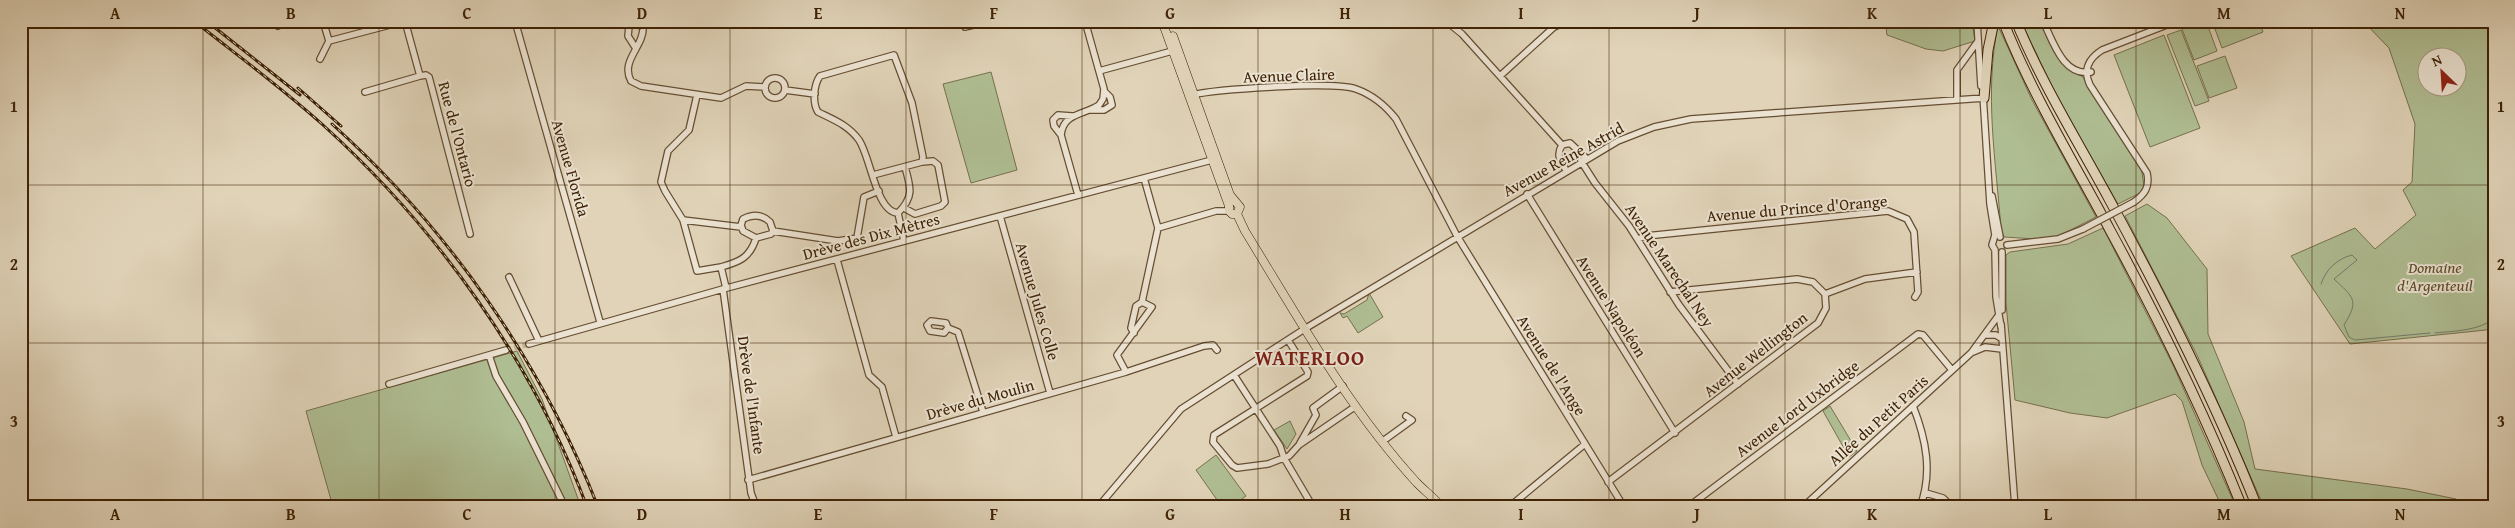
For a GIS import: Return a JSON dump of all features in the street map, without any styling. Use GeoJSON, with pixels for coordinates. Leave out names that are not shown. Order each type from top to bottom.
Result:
{"type":"FeatureCollection","features":[{"type":"Feature","properties":{"kind":"highway"},"geometry":{"type":"LineString","coordinates":[[1984,98],[1988,50],[1994,21]]}},
{"type":"Feature","properties":{"kind":"highway"},"geometry":{"type":"LineString","coordinates":[[2003,21],[2038,100],[2129,265],[2169,344],[2242,507]]}},
{"type":"Feature","properties":{"kind":"highway"},"geometry":{"type":"LineString","coordinates":[[2016,21],[2049,94],[2109,199],[2181,338],[2257,507]]}},
{"type":"Feature","properties":{"kind":"main road"},"geometry":{"type":"LineString","coordinates":[[1162,21],[1215,150],[1224,176],[1232,214],[1237,214],[1245,231],[1356,406],[1417,482],[1442,507]]}},
{"type":"Feature","properties":{"kind":"main road"},"geometry":{"type":"LineString","coordinates":[[1168,21],[1175,50]]}},
{"type":"Feature","properties":{"kind":"main road"},"geometry":{"type":"LineString","coordinates":[[1192,95],[1212,160],[1232,207]]}},
{"type":"Feature","properties":{"kind":"main road"},"geometry":{"type":"LineString","coordinates":[[1212,160],[1215,150]]}},
{"type":"Feature","properties":{"kind":"main road"},"geometry":{"type":"LineString","coordinates":[[1212,160],[1216,162],[1224,176]]}},
{"type":"Feature","properties":{"kind":"street"},"geometry":{"type":"LineString","coordinates":[[278,26],[287,21]]}},
{"type":"Feature","properties":{"kind":"street"},"geometry":{"type":"LineString","coordinates":[[320,60],[329,40],[323,21]]}},
{"type":"Feature","properties":{"kind":"street"},"geometry":{"type":"LineString","coordinates":[[329,40],[405,21]]}},
{"type":"Feature","properties":{"kind":"street","name":"Rue de l'Ontario"},"geometry":{"type":"LineString","coordinates":[[405,21],[420,76],[426,74],[429,77],[470,234]]}},
{"type":"Feature","properties":{"kind":"street","name":"Avenue Florida"},"geometry":{"type":"LineString","coordinates":[[515,21],[600,322]]}},
{"type":"Feature","properties":{"kind":"street"},"geometry":{"type":"LineString","coordinates":[[965,28],[990,21]]}},
{"type":"Feature","properties":{"kind":"street"},"geometry":{"type":"LineString","coordinates":[[1085,21],[1104,91],[1101,102],[1091,110]]}},
{"type":"Feature","properties":{"kind":"street"},"geometry":{"type":"LineString","coordinates":[[1446,21],[1462,34],[1562,145]]}},
{"type":"Feature","properties":{"kind":"street"},"geometry":{"type":"LineString","coordinates":[[1500,76],[1554,27],[1565,22],[1575,21]]}},
{"type":"Feature","properties":{"kind":"street"},"geometry":{"type":"LineString","coordinates":[[1977,21],[1991,191],[1990,204],[1998,238]]}},
{"type":"Feature","properties":{"kind":"street"},"geometry":{"type":"LineString","coordinates":[[2043,21],[2061,57],[2069,66],[2078,72],[2089,72]]}},
{"type":"Feature","properties":{"kind":"street"},"geometry":{"type":"LineString","coordinates":[[1998,251],[2007,245],[2058,239],[2083,229],[2134,202],[2146,190],[2149,182],[2147,174],[2090,85],[2090,61],[2102,50],[2177,21]]}},
{"type":"Feature","properties":{"kind":"street"},"geometry":{"type":"LineString","coordinates":[[1957,100],[1957,70],[1974,49],[1978,39]]}},
{"type":"Feature","properties":{"kind":"street"},"geometry":{"type":"LineString","coordinates":[[635,47],[629,66],[631,81],[641,86],[721,98],[748,86],[765,87]]}},
{"type":"Feature","properties":{"kind":"street"},"geometry":{"type":"LineString","coordinates":[[1099,71],[1175,50]]}},
{"type":"Feature","properties":{"kind":"street"},"geometry":{"type":"LineString","coordinates":[[904,167],[910,192],[904,208],[898,213],[889,212],[885,208],[859,140],[844,125],[818,112],[814,104],[817,82],[820,76],[894,55],[912,103],[924,152],[922,162]]}},
{"type":"Feature","properties":{"kind":"street"},"geometry":{"type":"LineString","coordinates":[[364,92],[420,76]]}},
{"type":"Feature","properties":{"kind":"street"},"geometry":{"type":"LineString","coordinates":[[777,78],[784,82],[785,90],[783,95],[774,98],[769,96],[765,87],[769,80],[777,78]]}},
{"type":"Feature","properties":{"kind":"street","name":"Avenue Claire"},"geometry":{"type":"LineString","coordinates":[[1192,95],[1313,86],[1355,88],[1373,97],[1386,106],[1396,118],[1457,236]]}},
{"type":"Feature","properties":{"kind":"street"},"geometry":{"type":"LineString","coordinates":[[785,90],[815,94]]}},
{"type":"Feature","properties":{"kind":"street"},"geometry":{"type":"LineString","coordinates":[[1078,195],[1061,135],[1054,126],[1053,120],[1058,116],[1072,116],[1091,110],[1104,110],[1112,105],[1110,97],[1104,91]]}},
{"type":"Feature","properties":{"kind":"street"},"geometry":{"type":"LineString","coordinates":[[697,95],[689,130],[668,151],[662,175],[665,191],[683,220],[697,271],[721,267],[748,256],[756,238]]}},
{"type":"Feature","properties":{"kind":"street","name":"Avenue Reine Astrid"},"geometry":{"type":"LineString","coordinates":[[1098,507],[1182,409],[1306,328],[1618,140],[1654,127],[1691,120],[1984,98]]}},
{"type":"Feature","properties":{"kind":"street"},"geometry":{"type":"LineString","coordinates":[[1061,135],[1064,124],[1072,116]]}},
{"type":"Feature","properties":{"kind":"street"},"geometry":{"type":"LineString","coordinates":[[1566,170],[1559,158],[1558,151],[1562,145],[1570,143],[1584,159]]}},
{"type":"Feature","properties":{"kind":"street","name":"Avenue Marechal Ney"},"geometry":{"type":"LineString","coordinates":[[1584,159],[1594,183],[1638,239],[1670,292],[1738,384]]}},
{"type":"Feature","properties":{"kind":"street","name":"Drève des Dix Mètres"},"geometry":{"type":"LineString","coordinates":[[529,344],[600,322],[724,288],[837,260],[1212,160]]}},
{"type":"Feature","properties":{"kind":"street"},"geometry":{"type":"LineString","coordinates":[[873,175],[922,162],[933,161],[938,165],[945,202],[941,206],[915,214],[904,208]]}},
{"type":"Feature","properties":{"kind":"street"},"geometry":{"type":"LineString","coordinates":[[1134,333],[1131,328],[1136,306],[1142,302],[1158,228],[1144,178]]}},
{"type":"Feature","properties":{"kind":"street"},"geometry":{"type":"LineString","coordinates":[[773,231],[767,219],[754,215],[743,218],[742,231],[756,238],[765,237],[773,231],[838,240],[857,238],[864,197],[878,191]]}},
{"type":"Feature","properties":{"kind":"street","name":"Avenue Napoléon"},"geometry":{"type":"LineString","coordinates":[[1527,194],[1675,433]]}},
{"type":"Feature","properties":{"kind":"street"},"geometry":{"type":"LineString","coordinates":[[1158,228],[1232,207]]}},
{"type":"Feature","properties":{"kind":"street","name":"Avenue du Prince d'Orange"},"geometry":{"type":"LineString","coordinates":[[1638,239],[1646,236],[1888,211],[1902,216],[1912,225],[1918,292],[1915,297]]}},
{"type":"Feature","properties":{"kind":"street"},"geometry":{"type":"LineString","coordinates":[[898,213],[904,241]]}},
{"type":"Feature","properties":{"kind":"street","name":"Avenue Jules Colle"},"geometry":{"type":"LineString","coordinates":[[1000,216],[1050,393]]}},
{"type":"Feature","properties":{"kind":"street"},"geometry":{"type":"LineString","coordinates":[[683,220],[741,227]]}},
{"type":"Feature","properties":{"kind":"street","name":"Avenue de l'Ange"},"geometry":{"type":"LineString","coordinates":[[1457,236],[1624,507]]}},
{"type":"Feature","properties":{"kind":"street"},"geometry":{"type":"LineString","coordinates":[[1998,238],[2006,240],[2007,245]]}},
{"type":"Feature","properties":{"kind":"street"},"geometry":{"type":"LineString","coordinates":[[1998,238],[1992,245],[1998,251],[2002,349],[2015,507]]}},
{"type":"Feature","properties":{"kind":"street"},"geometry":{"type":"LineString","coordinates":[[1998,251],[1998,316],[2001,328]]}},
{"type":"Feature","properties":{"kind":"street"},"geometry":{"type":"LineString","coordinates":[[837,260],[869,375],[882,387],[896,437]]}},
{"type":"Feature","properties":{"kind":"street","name":"Drève de l'Infante"},"geometry":{"type":"LineString","coordinates":[[721,267],[748,480],[752,497],[758,506]]}},
{"type":"Feature","properties":{"kind":"street"},"geometry":{"type":"LineString","coordinates":[[1670,292],[1797,279],[1813,282],[1826,294],[1865,279],[1917,272]]}},
{"type":"Feature","properties":{"kind":"street"},"geometry":{"type":"LineString","coordinates":[[509,277],[539,341]]}},
{"type":"Feature","properties":{"kind":"street","name":"Avenue Wellington"},"geometry":{"type":"LineString","coordinates":[[1608,482],[1818,323],[1826,308],[1826,294]]}},
{"type":"Feature","properties":{"kind":"street"},"geometry":{"type":"LineString","coordinates":[[1126,372],[1117,355],[1152,307],[1142,302]]}},
{"type":"Feature","properties":{"kind":"street","name":"Allée du Petit Paris"},"geometry":{"type":"LineString","coordinates":[[1802,507],[1971,354],[1998,316]]}},
{"type":"Feature","properties":{"kind":"street"},"geometry":{"type":"LineString","coordinates":[[948,328],[958,332],[962,338],[983,412]]}},
{"type":"Feature","properties":{"kind":"street","name":"Avenue Lord Uxbridge"},"geometry":{"type":"LineString","coordinates":[[1688,507],[1918,334],[1923,335],[1952,370]]}},
{"type":"Feature","properties":{"kind":"street"},"geometry":{"type":"LineString","coordinates":[[1986,335],[1996,334],[2002,339]]}},
{"type":"Feature","properties":{"kind":"street"},"geometry":{"type":"LineString","coordinates":[[1288,340],[1308,372],[1306,376],[1214,435],[1213,442],[1232,465],[1237,468],[1268,464],[1284,458],[1299,445],[1356,406]]}},
{"type":"Feature","properties":{"kind":"street","name":"Drève du Moulin"},"geometry":{"type":"LineString","coordinates":[[748,480],[1126,372],[1204,346],[1213,346],[1218,350]]}},
{"type":"Feature","properties":{"kind":"street","name":"Allée du Petit Paris"},"geometry":{"type":"LineString","coordinates":[[1971,354],[1985,347],[2002,349]]}},
{"type":"Feature","properties":{"kind":"street"},"geometry":{"type":"LineString","coordinates":[[389,384],[506,350]]}},
{"type":"Feature","properties":{"kind":"street"},"geometry":{"type":"LineString","coordinates":[[489,355],[499,383],[523,422],[565,507]]}},
{"type":"Feature","properties":{"kind":"street"},"geometry":{"type":"LineString","coordinates":[[1234,375],[1280,446],[1284,458],[1313,507]]}},
{"type":"Feature","properties":{"kind":"street"},"geometry":{"type":"LineString","coordinates":[[1299,445],[1316,415],[1313,408],[1343,386]]}},
{"type":"Feature","properties":{"kind":"street"},"geometry":{"type":"LineString","coordinates":[[1913,406],[1921,427],[1928,461],[1926,493],[1920,507]]}},
{"type":"Feature","properties":{"kind":"street"},"geometry":{"type":"LineString","coordinates":[[1383,441],[1412,420],[1406,416]]}},
{"type":"Feature","properties":{"kind":"street"},"geometry":{"type":"LineString","coordinates":[[1509,507],[1585,444]]}},
{"type":"Feature","properties":{"kind":"street"},"geometry":{"type":"LineString","coordinates":[[1926,493],[1943,498],[1952,507]]}},
{"type":"Feature","properties":{"kind":"green space"},"geometry":{"type":"Polygon","coordinates":[[[1885,21],[1972,21],[1975,41],[1943,51],[1926,49],[1887,35],[1885,21]]]}},
{"type":"Feature","properties":{"kind":"green space"},"geometry":{"type":"Polygon","coordinates":[[[2021,21],[2040,21],[2061,62],[2083,77],[2141,166],[2144,186],[2140,193],[2118,204],[2056,96],[2021,21]]]}},
{"type":"Feature","properties":{"kind":"green space"},"geometry":{"type":"Polygon","coordinates":[[[2206,21],[2217,51],[2194,60],[2182,29],[2206,21]]]}},
{"type":"Feature","properties":{"kind":"green space"},"geometry":{"type":"Polygon","coordinates":[[[2212,21],[2259,21],[2263,32],[2222,48],[2212,21]]]}},
{"type":"Feature","properties":{"kind":"green space","name":"Domaine d'Argenteuil"},"geometry":{"type":"Polygon","coordinates":[[[2363,21],[2494,21],[2494,325],[2486,330],[2350,344],[2291,256],[2355,228],[2375,249],[2416,215],[2403,190],[2412,182],[2415,124],[2389,48],[2363,21]]]}},
{"type":"Feature","properties":{"kind":"green space"},"geometry":{"type":"Polygon","coordinates":[[[1998,26],[2032,100],[2096,217],[2059,236],[2036,239],[2004,237],[2001,229],[1991,102],[1994,51],[1998,26]]]}},
{"type":"Feature","properties":{"kind":"green space"},"geometry":{"type":"Polygon","coordinates":[[[2181,30],[2209,101],[2195,106],[2167,35],[2181,30]]]}},
{"type":"Feature","properties":{"kind":"green space"},"geometry":{"type":"Polygon","coordinates":[[[2164,35],[2200,128],[2150,147],[2114,55],[2164,35]]]}},
{"type":"Feature","properties":{"kind":"green space"},"geometry":{"type":"Polygon","coordinates":[[[2225,56],[2237,88],[2209,98],[2197,66],[2225,56]]]}},
{"type":"Feature","properties":{"kind":"green space"},"geometry":{"type":"Polygon","coordinates":[[[991,72],[1017,170],[971,183],[943,84],[991,72]]]}},
{"type":"Feature","properties":{"kind":"green space"},"geometry":{"type":"Polygon","coordinates":[[[2147,204],[2167,218],[2207,269],[2208,334],[2244,422],[2255,469],[2407,489],[2456,499],[2454,507],[2264,507],[2197,355],[2125,216],[2147,204]]]}},
{"type":"Feature","properties":{"kind":"green space"},"geometry":{"type":"Polygon","coordinates":[[[2103,228],[2173,365],[2236,507],[2222,507],[2202,465],[2182,401],[2175,394],[2107,418],[2070,413],[2015,400],[2006,303],[2006,255],[2010,252],[2068,244],[2103,228]]]}},
{"type":"Feature","properties":{"kind":"green space"},"geometry":{"type":"Polygon","coordinates":[[[1369,293],[1383,317],[1358,333],[1347,316],[1343,318],[1340,313],[1344,314],[1367,300],[1369,293]]]}},
{"type":"Feature","properties":{"kind":"green space"},"geometry":{"type":"Polygon","coordinates":[[[517,351],[542,399],[581,507],[333,507],[306,411],[517,351]]]}},
{"type":"Feature","properties":{"kind":"green space"},"geometry":{"type":"Polygon","coordinates":[[[1830,406],[1857,451],[1849,457],[1823,411],[1830,406]]]}},
{"type":"Feature","properties":{"kind":"green space"},"geometry":{"type":"Polygon","coordinates":[[[1290,421],[1296,434],[1287,449],[1274,430],[1290,421]]]}},
{"type":"Feature","properties":{"kind":"green space"},"geometry":{"type":"Polygon","coordinates":[[[1216,455],[1246,496],[1231,507],[1222,507],[1196,470],[1216,455]]]}},
{"type":"Feature","properties":{"kind":"waterway"},"geometry":{"type":"LineString","coordinates":[[2321,284],[2333,265],[2352,255],[2357,260],[2334,279],[2346,290],[2352,299],[2352,310],[2344,325],[2349,337],[2355,340],[2430,333]]}},
{"type":"Feature","properties":{"kind":"waterway"},"geometry":{"type":"LineString","coordinates":[[2435,333],[2474,328],[2494,318]]}},
{"type":"Feature","properties":{"kind":"tunnel"},"geometry":{"type":"LineString","coordinates":[[506,350],[529,344]]}},
{"type":"Feature","properties":{"kind":"railway"},"geometry":{"type":"LineString","coordinates":[[194,21],[276,85],[323,125],[365,165],[443,253],[478,301],[510,350],[539,401],[565,453],[587,507]]}},
{"type":"Feature","properties":{"kind":"railway"},"geometry":{"type":"LineString","coordinates":[[214,27],[300,95]]}},
{"type":"Feature","properties":{"kind":"railway"},"geometry":{"type":"LineString","coordinates":[[298,88],[341,126]]}},
{"type":"Feature","properties":{"kind":"railway"},"geometry":{"type":"LineString","coordinates":[[332,124],[374,164],[414,207],[452,252],[487,300],[549,400],[575,453],[598,507]]}},
{"type":"Feature","properties":{"kind":"district","name":"WATERLOO"},"geometry":{"type":"Point","coordinates":[1310,358]}}]}
